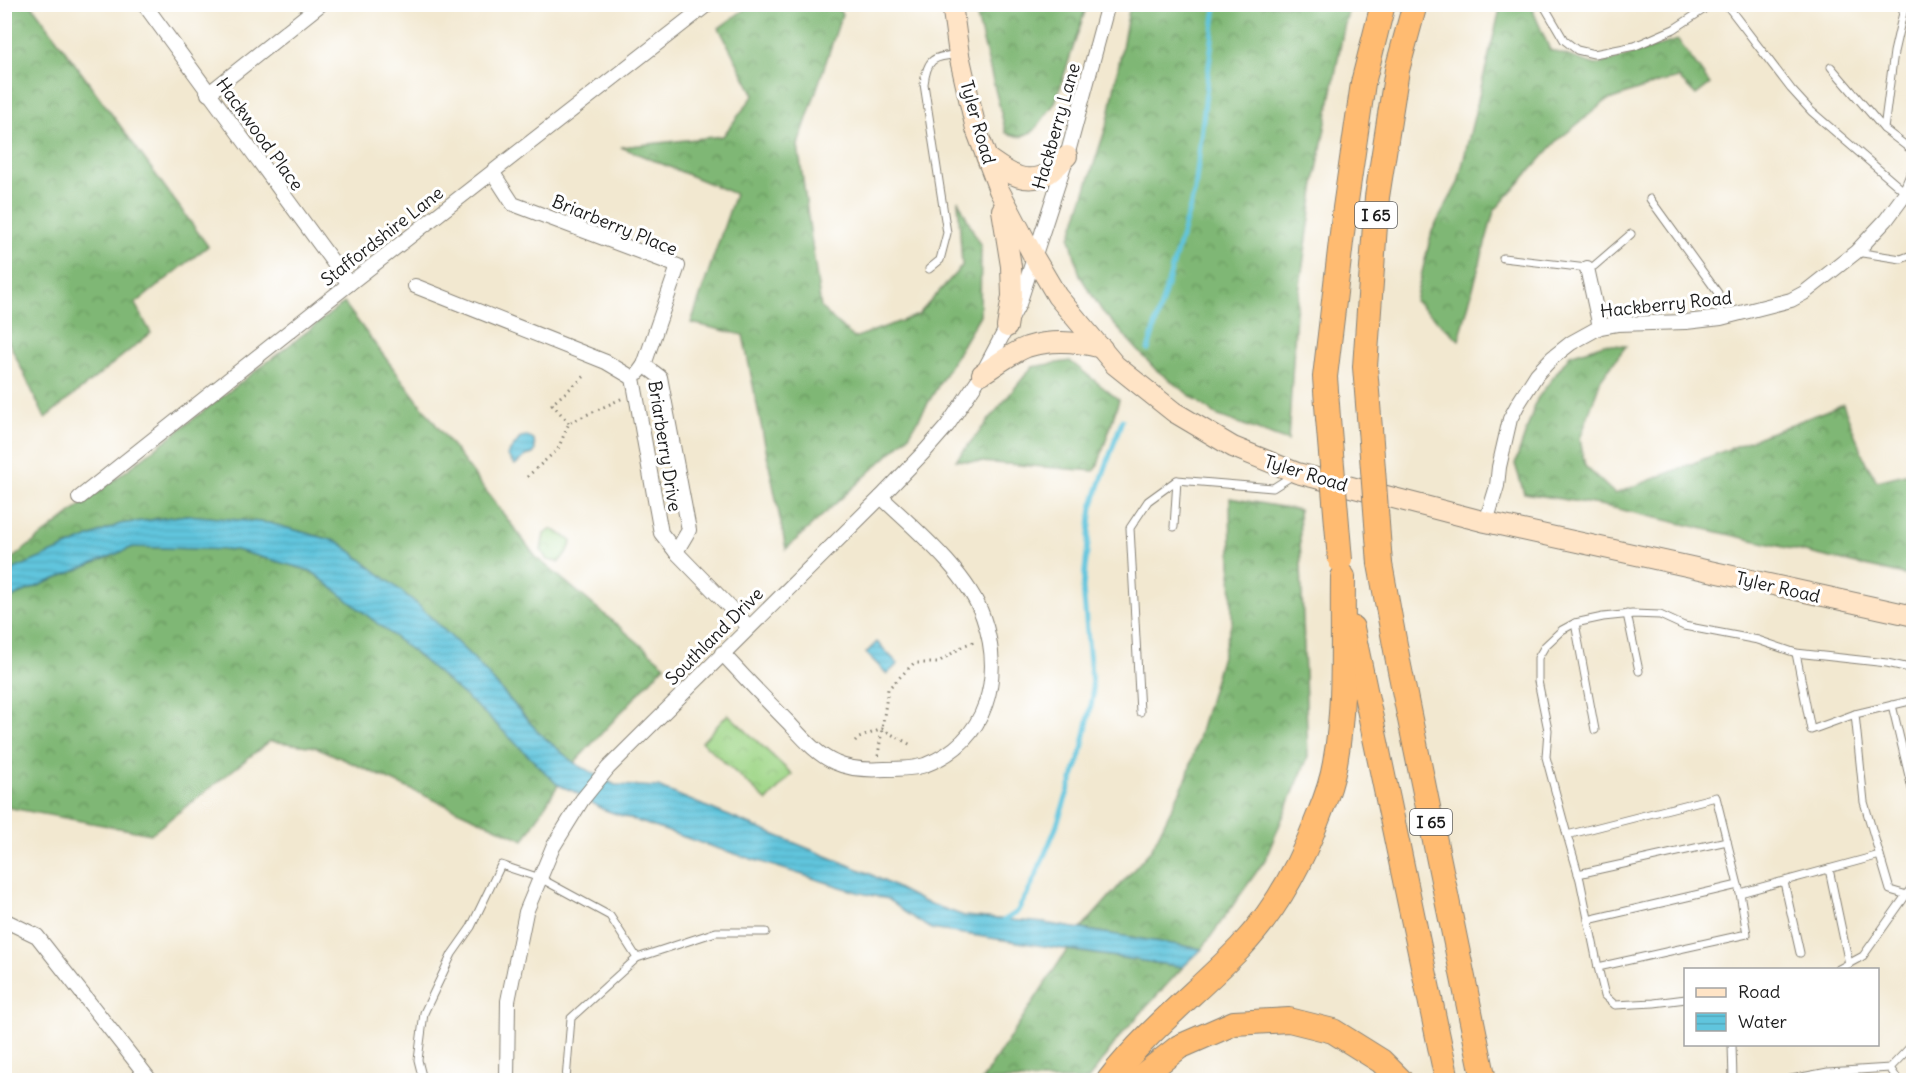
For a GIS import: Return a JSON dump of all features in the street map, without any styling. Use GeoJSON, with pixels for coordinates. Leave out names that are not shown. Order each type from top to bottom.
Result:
{"type":"FeatureCollection","features":[{"type":"Feature","properties":{"kind":"highway","name":"I 65"},"geometry":{"type":"LineString","coordinates":[[1383,4],[1363,83],[1345,208],[1325,377],[1341,569],[1447,1080]]}},
{"type":"Feature","properties":{"kind":"highway","name":"I 65"},"geometry":{"type":"LineString","coordinates":[[1414,4],[1397,70],[1377,197],[1365,367],[1380,564],[1484,1080]]}},
{"type":"Feature","properties":{"kind":"highway"},"geometry":{"type":"LineString","coordinates":[[1109,1080],[1130,1056],[1241,947],[1265,919],[1300,860],[1332,782],[1336,761],[1341,711],[1341,569]]}},
{"type":"Feature","properties":{"kind":"highway"},"geometry":{"type":"LineString","coordinates":[[1137,1080],[1179,1047],[1234,1023],[1289,1020],[1333,1031],[1381,1061],[1400,1080]]}},
{"type":"Feature","properties":{"kind":"street","name":"Hackwood Place"},"geometry":{"type":"LineString","coordinates":[[144,4],[349,285]]}},
{"type":"Feature","properties":{"kind":"street"},"geometry":{"type":"LineString","coordinates":[[208,94],[321,4]]}},
{"type":"Feature","properties":{"kind":"street","name":"Staffordshire Lane"},"geometry":{"type":"LineString","coordinates":[[79,498],[708,4]]}},
{"type":"Feature","properties":{"kind":"street","name":"Tyler Road"},"geometry":{"type":"LineString","coordinates":[[952,4],[959,55],[976,129],[999,190],[1034,257],[1058,296],[1115,365],[1174,412],[1233,447],[1297,473],[1486,522],[1914,616]]}},
{"type":"Feature","properties":{"kind":"street","name":"Hackberry Lane"},"geometry":{"type":"LineString","coordinates":[[1034,257],[1067,156],[1108,4]]}},
{"type":"Feature","properties":{"kind":"street"},"geometry":{"type":"LineString","coordinates":[[987,158],[1014,177],[1034,178],[1049,173],[1067,156]]}},
{"type":"Feature","properties":{"kind":"street","name":"Briarberry Place"},"geometry":{"type":"LineString","coordinates":[[493,173],[513,204],[678,266],[644,366]]}},
{"type":"Feature","properties":{"kind":"street","name":"Hackberry Road"},"geometry":{"type":"LineString","coordinates":[[1486,522],[1497,486],[1510,419],[1537,374],[1552,358],[1600,327],[1721,318],[1791,300],[1804,293],[1856,252],[1886,220],[1906,193],[1914,174]]}},
{"type":"Feature","properties":{"kind":"street"},"geometry":{"type":"LineString","coordinates":[[999,190],[1011,266],[1012,296],[1007,327]]}},
{"type":"Feature","properties":{"kind":"street","name":"Southland Drive"},"geometry":{"type":"LineString","coordinates":[[507,1080],[508,1001],[526,912],[554,847],[582,800],[608,768],[640,735],[882,497],[947,426],[982,374],[1019,304],[1034,257]]}},
{"type":"Feature","properties":{"kind":"street"},"geometry":{"type":"LineString","coordinates":[[1587,268],[1600,327]]}},
{"type":"Feature","properties":{"kind":"street"},"geometry":{"type":"LineString","coordinates":[[415,286],[606,362],[634,384]]}},
{"type":"Feature","properties":{"kind":"street"},"geometry":{"type":"LineString","coordinates":[[982,374],[1026,348],[1057,342],[1080,342],[1101,348]]}},
{"type":"Feature","properties":{"kind":"street","name":"Briarberry Drive"},"geometry":{"type":"LineString","coordinates":[[676,552],[689,530],[660,377],[644,366],[634,384],[661,533],[676,552],[749,627]]}},
{"type":"Feature","properties":{"kind":"street"},"geometry":{"type":"LineString","coordinates":[[722,654],[814,749],[835,763],[852,768],[904,769],[925,765],[964,740],[976,725],[990,692],[992,676],[989,637],[982,615],[972,594],[957,573],[882,497]]}},
{"type":"Feature","properties":{"kind":"street"},"geometry":{"type":"LineString","coordinates":[[4,920],[37,936],[150,1080]]}},
{"type":"Feature","properties":{"kind":"lane"},"geometry":{"type":"LineString","coordinates":[[1542,4],[1564,40],[1577,50],[1594,54],[1635,46],[1674,29],[1712,4]]}},
{"type":"Feature","properties":{"kind":"lane"},"geometry":{"type":"LineString","coordinates":[[1726,4],[1810,111],[1906,193]]}},
{"type":"Feature","properties":{"kind":"lane"},"geometry":{"type":"LineString","coordinates":[[1884,129],[1894,52],[1905,4]]}},
{"type":"Feature","properties":{"kind":"lane"},"geometry":{"type":"LineString","coordinates":[[929,269],[940,260],[947,233],[924,84],[925,75],[933,59],[938,56],[959,55]]}},
{"type":"Feature","properties":{"kind":"lane"},"geometry":{"type":"LineString","coordinates":[[1831,67],[1884,129],[1914,152]]}},
{"type":"Feature","properties":{"kind":"lane"},"geometry":{"type":"LineString","coordinates":[[1650,200],[1718,293],[1721,318]]}},
{"type":"Feature","properties":{"kind":"lane"},"geometry":{"type":"LineString","coordinates":[[1503,258],[1587,268],[1594,266],[1631,234]]}},
{"type":"Feature","properties":{"kind":"lane"},"geometry":{"type":"LineString","coordinates":[[1856,252],[1901,259],[1914,254]]}},
{"type":"Feature","properties":{"kind":"lane"},"geometry":{"type":"LineString","coordinates":[[1140,712],[1130,528],[1148,501],[1177,480],[1273,488],[1297,473]]}},
{"type":"Feature","properties":{"kind":"lane"},"geometry":{"type":"LineString","coordinates":[[1174,527],[1177,480]]}},
{"type":"Feature","properties":{"kind":"lane"},"geometry":{"type":"LineString","coordinates":[[1627,614],[1639,670]]}},
{"type":"Feature","properties":{"kind":"lane"},"geometry":{"type":"LineString","coordinates":[[1684,999],[1614,1005],[1605,996],[1578,874],[1546,757],[1548,730],[1538,681],[1538,658],[1545,646],[1562,630],[1575,623],[1627,614],[1660,615],[1684,626],[1758,640],[1796,653],[1887,663],[1914,669]]}},
{"type":"Feature","properties":{"kind":"lane"},"geometry":{"type":"LineString","coordinates":[[1575,623],[1595,730]]}},
{"type":"Feature","properties":{"kind":"lane"},"geometry":{"type":"LineString","coordinates":[[1796,653],[1811,730],[1855,714],[1914,700]]}},
{"type":"Feature","properties":{"kind":"lane"},"geometry":{"type":"LineString","coordinates":[[1892,705],[1914,797]]}},
{"type":"Feature","properties":{"kind":"lane"},"geometry":{"type":"LineString","coordinates":[[1855,714],[1864,802],[1890,890],[1910,896]]}},
{"type":"Feature","properties":{"kind":"lane"},"geometry":{"type":"LineString","coordinates":[[1567,835],[1716,797],[1739,889],[1747,934],[1598,967]]}},
{"type":"Feature","properties":{"kind":"lane"},"geometry":{"type":"LineString","coordinates":[[1578,874],[1727,841]]}},
{"type":"Feature","properties":{"kind":"lane"},"geometry":{"type":"LineString","coordinates":[[1588,920],[1784,882],[1880,855]]}},
{"type":"Feature","properties":{"kind":"lane"},"geometry":{"type":"LineString","coordinates":[[423,1080],[418,1060],[424,1013],[452,954],[471,927],[501,865],[540,878],[610,916],[637,958]]}},
{"type":"Feature","properties":{"kind":"lane"},"geometry":{"type":"LineString","coordinates":[[1829,869],[1849,964]]}},
{"type":"Feature","properties":{"kind":"lane"},"geometry":{"type":"LineString","coordinates":[[1784,882],[1800,953]]}},
{"type":"Feature","properties":{"kind":"lane"},"geometry":{"type":"LineString","coordinates":[[1839,968],[1863,956],[1910,896],[1914,884]]}},
{"type":"Feature","properties":{"kind":"lane"},"geometry":{"type":"LineString","coordinates":[[566,1080],[571,1018],[637,958],[716,932],[766,932]]}},
{"type":"Feature","properties":{"kind":"lane"},"geometry":{"type":"LineString","coordinates":[[1786,1080],[1828,1072],[1890,1068],[1914,1043]]}},
{"type":"Feature","properties":{"kind":"lane"},"geometry":{"type":"LineString","coordinates":[[1732,1046],[1732,1080]]}},
{"type":"Feature","properties":{"kind":"lane"},"geometry":{"type":"LineString","coordinates":[[1890,1068],[1899,1080]]}},
{"type":"Feature","properties":{"kind":"path"},"geometry":{"type":"LineString","coordinates":[[569,423],[552,404],[586,375]]}},
{"type":"Feature","properties":{"kind":"path"},"geometry":{"type":"LineString","coordinates":[[527,477],[558,448],[569,423],[634,384]]}},
{"type":"Feature","properties":{"kind":"path"},"geometry":{"type":"LineString","coordinates":[[876,770],[888,689],[914,663],[937,663],[965,645],[989,637]]}},
{"type":"Feature","properties":{"kind":"path"},"geometry":{"type":"LineString","coordinates":[[855,741],[882,729]]}},
{"type":"Feature","properties":{"kind":"path"},"geometry":{"type":"LineString","coordinates":[[882,729],[911,745]]}},
{"type":"Feature","properties":{"kind":"green space"},"geometry":{"type":"Polygon","coordinates":[[[5,4],[32,5],[208,246],[135,304],[151,333],[45,418],[5,334],[5,4]]]}},
{"type":"Feature","properties":{"kind":"green space"},"geometry":{"type":"Polygon","coordinates":[[[752,4],[835,5],[842,14],[798,145],[821,308],[854,338],[918,315],[962,266],[958,200],[981,247],[980,315],[908,437],[786,549],[743,335],[691,323],[735,194],[621,147],[723,136],[754,95],[719,28],[752,4]]]}},
{"type":"Feature","properties":{"kind":"green space"},"geometry":{"type":"Polygon","coordinates":[[[974,5],[1087,5],[1055,103],[1034,131],[1020,137],[1006,133],[974,5]]]}},
{"type":"Feature","properties":{"kind":"green space"},"geometry":{"type":"Polygon","coordinates":[[[1130,5],[1350,5],[1317,170],[1296,313],[1288,441],[1216,415],[1155,369],[1102,311],[1080,276],[1070,238],[1108,121],[1130,5]]]}},
{"type":"Feature","properties":{"kind":"green space"},"geometry":{"type":"Polygon","coordinates":[[[1501,5],[1533,5],[1534,13],[1550,50],[1596,65],[1678,40],[1710,84],[1696,95],[1679,78],[1606,101],[1558,140],[1494,211],[1459,340],[1415,301],[1432,231],[1458,183],[1501,5]]]}},
{"type":"Feature","properties":{"kind":"green space"},"geometry":{"type":"Polygon","coordinates":[[[344,303],[536,557],[665,665],[574,763],[539,733],[475,660],[416,603],[339,542],[269,523],[187,515],[120,524],[5,574],[5,564],[344,303]]]}},
{"type":"Feature","properties":{"kind":"green space"},"geometry":{"type":"Polygon","coordinates":[[[1604,344],[1626,346],[1601,379],[1580,439],[1585,466],[1615,494],[1843,404],[1866,463],[1877,481],[1913,472],[1913,577],[1605,506],[1524,493],[1515,464],[1537,399],[1570,355],[1604,344]]]}},
{"type":"Feature","properties":{"kind":"green space"},"geometry":{"type":"Polygon","coordinates":[[[1070,361],[1119,400],[1097,468],[1094,471],[956,460],[1032,367],[1070,361]]]}},
{"type":"Feature","properties":{"kind":"green space"},"geometry":{"type":"Polygon","coordinates":[[[1230,498],[1299,510],[1308,757],[1265,860],[1202,949],[1081,929],[1151,850],[1187,777],[1232,621],[1230,498]]]}},
{"type":"Feature","properties":{"kind":"green space"},"geometry":{"type":"Polygon","coordinates":[[[552,529],[572,541],[568,551],[559,562],[547,560],[541,550],[544,534],[552,529]]]}},
{"type":"Feature","properties":{"kind":"green space"},"geometry":{"type":"Polygon","coordinates":[[[133,547],[236,550],[311,571],[416,654],[490,718],[558,785],[524,840],[316,747],[270,741],[151,834],[5,807],[4,602],[133,547]]]}},
{"type":"Feature","properties":{"kind":"green space"},"geometry":{"type":"Polygon","coordinates":[[[728,714],[792,774],[767,801],[702,742],[728,714]]]}},
{"type":"Feature","properties":{"kind":"green space"},"geometry":{"type":"Polygon","coordinates":[[[1067,950],[1183,967],[1120,1036],[1088,1080],[982,1080],[1067,950]]]}},
{"type":"Feature","properties":{"kind":"water"},"geometry":{"type":"Polygon","coordinates":[[[527,436],[534,440],[535,451],[515,465],[507,455],[521,437],[527,436]]]}},
{"type":"Feature","properties":{"kind":"water"},"geometry":{"type":"Polygon","coordinates":[[[187,515],[269,523],[339,542],[416,603],[475,660],[539,733],[574,763],[615,785],[658,787],[868,873],[922,901],[964,916],[1044,923],[1202,949],[1183,967],[931,929],[888,899],[857,892],[710,846],[602,809],[573,791],[558,785],[490,718],[416,654],[311,571],[236,550],[133,547],[21,593],[5,602],[5,574],[12,570],[120,524],[187,515]]]}},
{"type":"Feature","properties":{"kind":"water"},"geometry":{"type":"Polygon","coordinates":[[[877,642],[898,664],[887,674],[866,653],[877,642]]]}},
{"type":"Feature","properties":{"kind":"waterway"},"geometry":{"type":"LineString","coordinates":[[1148,350],[1195,190],[1216,4]]}},
{"type":"Feature","properties":{"kind":"waterway"},"geometry":{"type":"LineString","coordinates":[[1000,923],[1017,912],[1030,889],[1055,830],[1081,754],[1093,696],[1083,588],[1092,507],[1122,420]]}}]}
